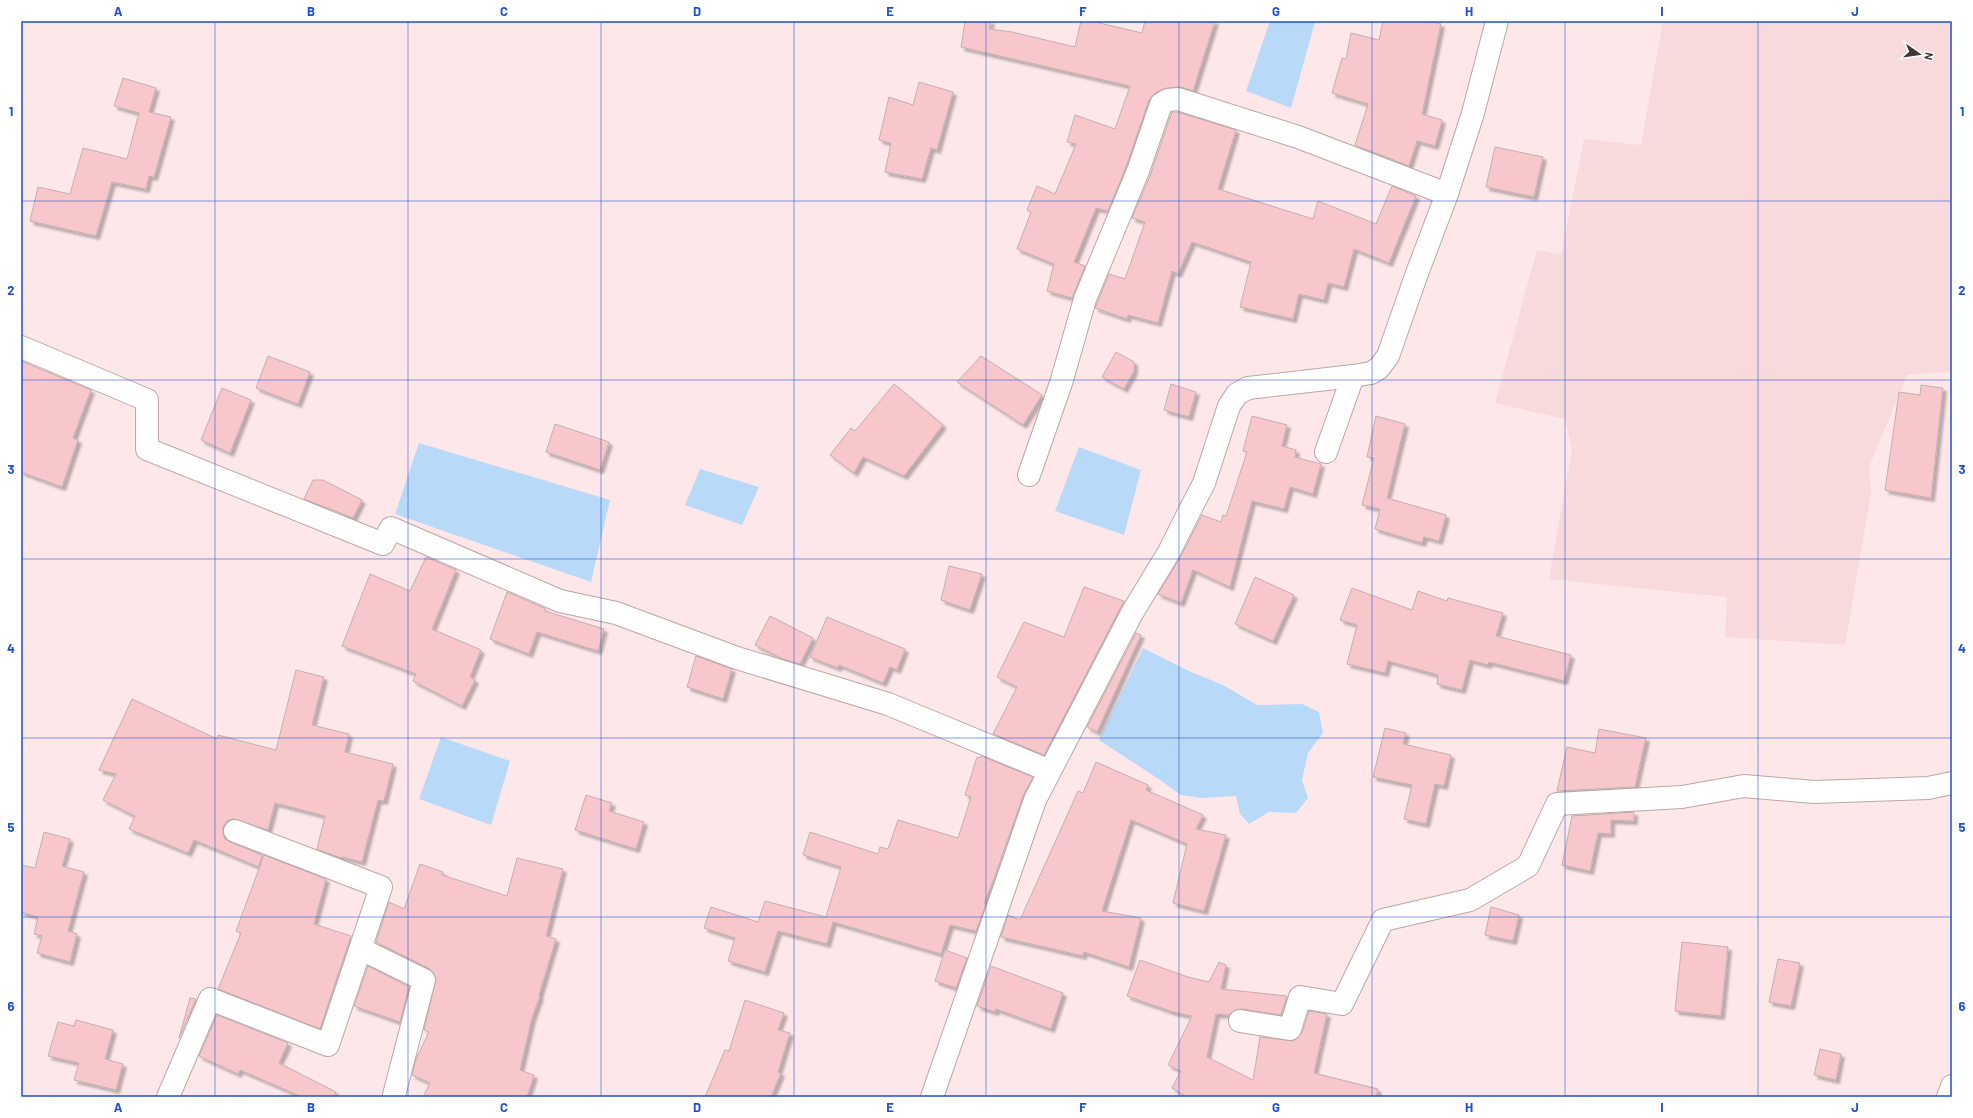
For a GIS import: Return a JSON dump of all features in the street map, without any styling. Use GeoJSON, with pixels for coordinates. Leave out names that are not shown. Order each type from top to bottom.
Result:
{"type":"FeatureCollection","features":[{"type":"Feature","properties":{"kind":"street"},"geometry":{"type":"LineString","coordinates":[[932,1097],[1035,800],[1132,613],[1169,552],[1204,483],[1229,406],[1237,394],[1248,388],[1371,373],[1379,368],[1388,356],[1447,194],[1473,113],[1497,21]]}},
{"type":"Feature","properties":{"kind":"street"},"geometry":{"type":"LineString","coordinates":[[1029,475],[1061,383],[1085,299],[1138,171],[1162,104],[1168,100],[1178,99],[1298,137],[1447,194]]}},
{"type":"Feature","properties":{"kind":"street"},"geometry":{"type":"LineString","coordinates":[[21,346],[147,400],[146,449],[383,544],[391,528],[560,601],[616,613],[737,658],[888,704],[1050,771]]}},
{"type":"Feature","properties":{"kind":"street"},"geometry":{"type":"LineString","coordinates":[[1326,452],[1353,376]]}},
{"type":"Feature","properties":{"kind":"street"},"geometry":{"type":"LineString","coordinates":[[1240,1021],[1290,1028],[1300,996],[1342,1004],[1383,920],[1470,900],[1528,866],[1557,804],[1682,797],[1744,786],[1814,792],[1928,788],[1952,783]]}},
{"type":"Feature","properties":{"kind":"street"},"geometry":{"type":"LineString","coordinates":[[168,1097],[210,999],[328,1045],[381,887],[235,831]]}},
{"type":"Feature","properties":{"kind":"street"},"geometry":{"type":"LineString","coordinates":[[361,949],[424,980],[394,1095]]}},
{"type":"Feature","properties":{"kind":"street"},"geometry":{"type":"LineString","coordinates":[[1948,1097],[1952,1086]]}},
{"type":"Feature","properties":{"kind":"shaded area"},"geometry":{"type":"Polygon","coordinates":[[[1663,21],[1952,21],[1952,371],[1907,375],[1869,467],[1871,493],[1845,645],[1725,637],[1727,597],[1549,579],[1572,449],[1565,419],[1495,403],[1537,250],[1561,255],[1584,139],[1641,145],[1663,21]]]}},
{"type":"Feature","properties":{"kind":"water"},"geometry":{"type":"Polygon","coordinates":[[[1270,21],[1315,22],[1291,108],[1246,91],[1270,21]]]}},
{"type":"Feature","properties":{"kind":"water"},"geometry":{"type":"Polygon","coordinates":[[[419,443],[610,500],[591,582],[395,514],[419,443]]]}},
{"type":"Feature","properties":{"kind":"water"},"geometry":{"type":"Polygon","coordinates":[[[1079,447],[1141,470],[1124,535],[1055,511],[1079,447]]]}},
{"type":"Feature","properties":{"kind":"water"},"geometry":{"type":"Polygon","coordinates":[[[700,469],[759,487],[742,525],[685,505],[700,469]]]}},
{"type":"Feature","properties":{"kind":"water"},"geometry":{"type":"Polygon","coordinates":[[[1143,648],[1189,671],[1223,685],[1257,705],[1302,704],[1319,712],[1323,733],[1308,753],[1302,780],[1308,798],[1296,813],[1269,812],[1249,824],[1240,814],[1236,796],[1202,798],[1181,795],[1099,740],[1143,648]]]}},
{"type":"Feature","properties":{"kind":"water"},"geometry":{"type":"Polygon","coordinates":[[[441,737],[510,761],[491,825],[419,799],[441,737]]]}},
{"type":"Feature","properties":{"kind":"building"},"geometry":{"type":"Polygon","coordinates":[[[965,21],[991,21],[989,29],[1012,32],[1075,47],[1081,21],[1091,21],[1142,33],[1145,21],[1215,21],[1193,91],[1181,87],[1167,88],[1155,93],[1149,100],[1126,167],[1108,211],[1096,208],[1074,262],[1085,266],[1072,298],[1047,291],[1054,264],[1017,249],[1031,212],[1027,210],[1037,186],[1055,194],[1076,144],[1067,142],[1075,115],[1115,129],[1130,86],[961,47],[965,21]]]}},
{"type":"Feature","properties":{"kind":"building"},"geometry":{"type":"Polygon","coordinates":[[[1383,21],[1425,21],[1441,24],[1422,114],[1442,120],[1435,146],[1417,141],[1409,166],[1355,145],[1368,104],[1332,93],[1342,58],[1346,59],[1351,33],[1379,40],[1383,21]]]}},
{"type":"Feature","properties":{"kind":"building"},"geometry":{"type":"Polygon","coordinates":[[[123,78],[156,88],[149,112],[171,117],[154,177],[149,176],[146,189],[112,182],[96,236],[30,221],[38,187],[70,194],[83,148],[127,159],[139,113],[114,106],[123,78]]]}},
{"type":"Feature","properties":{"kind":"building"},"geometry":{"type":"Polygon","coordinates":[[[919,82],[953,92],[937,150],[931,148],[922,179],[885,172],[891,143],[879,140],[889,97],[913,105],[919,82]]]}},
{"type":"Feature","properties":{"kind":"building"},"geometry":{"type":"Polygon","coordinates":[[[1172,112],[1177,112],[1236,130],[1218,189],[1313,219],[1318,201],[1376,224],[1392,186],[1416,196],[1389,263],[1354,249],[1344,287],[1328,283],[1324,300],[1299,294],[1293,319],[1240,307],[1251,262],[1192,242],[1178,274],[1172,271],[1158,323],[1128,315],[1127,319],[1095,308],[1109,274],[1125,279],[1145,222],[1132,218],[1150,176],[1172,112]]]}},
{"type":"Feature","properties":{"kind":"building"},"geometry":{"type":"Polygon","coordinates":[[[1495,147],[1543,157],[1534,197],[1486,187],[1495,147]]]}},
{"type":"Feature","properties":{"kind":"building"},"geometry":{"type":"Polygon","coordinates":[[[1116,352],[1134,362],[1134,371],[1124,389],[1102,377],[1116,352]]]}},
{"type":"Feature","properties":{"kind":"building"},"geometry":{"type":"Polygon","coordinates":[[[268,356],[310,372],[298,404],[256,388],[268,356]]]}},
{"type":"Feature","properties":{"kind":"building"},"geometry":{"type":"Polygon","coordinates":[[[981,356],[1042,395],[1023,425],[957,382],[981,356]]]}},
{"type":"Feature","properties":{"kind":"building"},"geometry":{"type":"Polygon","coordinates":[[[21,361],[91,390],[73,438],[78,440],[62,487],[21,472],[21,361]]]}},
{"type":"Feature","properties":{"kind":"building"},"geometry":{"type":"Polygon","coordinates":[[[894,384],[943,425],[904,476],[863,457],[854,473],[830,455],[851,428],[855,431],[894,384]]]}},
{"type":"Feature","properties":{"kind":"building"},"geometry":{"type":"Polygon","coordinates":[[[1171,384],[1196,392],[1189,417],[1164,410],[1171,384]]]}},
{"type":"Feature","properties":{"kind":"building"},"geometry":{"type":"Polygon","coordinates":[[[1921,385],[1943,388],[1931,498],[1885,490],[1899,392],[1920,395],[1921,385]]]}},
{"type":"Feature","properties":{"kind":"building"},"geometry":{"type":"Polygon","coordinates":[[[222,388],[251,400],[230,453],[201,440],[222,388]]]}},
{"type":"Feature","properties":{"kind":"building"},"geometry":{"type":"Polygon","coordinates":[[[1252,416],[1287,425],[1282,446],[1296,450],[1295,457],[1321,464],[1313,494],[1290,487],[1284,509],[1252,501],[1230,587],[1193,570],[1181,603],[1158,594],[1180,558],[1202,515],[1221,522],[1223,515],[1226,516],[1247,452],[1243,451],[1252,416]]]}},
{"type":"Feature","properties":{"kind":"building"},"geometry":{"type":"Polygon","coordinates":[[[1376,416],[1405,424],[1387,498],[1446,515],[1439,541],[1424,537],[1422,543],[1375,529],[1380,509],[1362,505],[1374,458],[1367,457],[1376,416]]]}},
{"type":"Feature","properties":{"kind":"building"},"geometry":{"type":"Polygon","coordinates":[[[555,424],[609,442],[600,470],[546,452],[555,424]]]}},
{"type":"Feature","properties":{"kind":"building"},"geometry":{"type":"Polygon","coordinates":[[[313,480],[323,480],[362,500],[353,518],[304,499],[313,480]]]}},
{"type":"Feature","properties":{"kind":"building"},"geometry":{"type":"Polygon","coordinates":[[[426,557],[456,570],[432,629],[481,650],[470,677],[475,680],[462,706],[413,681],[416,674],[342,646],[370,574],[410,591],[426,557]]]}},
{"type":"Feature","properties":{"kind":"building"},"geometry":{"type":"Polygon","coordinates":[[[949,566],[982,574],[970,610],[941,600],[949,566]]]}},
{"type":"Feature","properties":{"kind":"building"},"geometry":{"type":"Polygon","coordinates":[[[1255,577],[1294,595],[1273,641],[1235,624],[1255,577]]]}},
{"type":"Feature","properties":{"kind":"building"},"geometry":{"type":"Polygon","coordinates":[[[1084,587],[1124,601],[1044,755],[993,734],[1017,687],[997,677],[1024,622],[1064,637],[1084,587]]]}},
{"type":"Feature","properties":{"kind":"building"},"geometry":{"type":"Polygon","coordinates":[[[1352,588],[1412,610],[1418,591],[1447,601],[1448,598],[1503,613],[1496,636],[1571,655],[1564,681],[1489,662],[1488,665],[1470,660],[1462,690],[1437,684],[1438,675],[1388,661],[1385,673],[1347,664],[1357,625],[1340,620],[1352,588]]]}},
{"type":"Feature","properties":{"kind":"building"},"geometry":{"type":"Polygon","coordinates":[[[507,592],[546,609],[545,611],[604,629],[598,651],[537,632],[529,654],[490,639],[507,592]]]}},
{"type":"Feature","properties":{"kind":"building"},"geometry":{"type":"Polygon","coordinates":[[[770,616],[813,638],[800,664],[783,659],[755,645],[770,616]]]}},
{"type":"Feature","properties":{"kind":"building"},"geometry":{"type":"Polygon","coordinates":[[[827,617],[905,649],[897,670],[890,667],[883,683],[839,665],[838,668],[810,657],[827,617]]]}},
{"type":"Feature","properties":{"kind":"building"},"geometry":{"type":"Polygon","coordinates":[[[1136,633],[1141,635],[1097,732],[1087,727],[1136,633]]]}},
{"type":"Feature","properties":{"kind":"building"},"geometry":{"type":"Polygon","coordinates":[[[696,656],[732,669],[723,699],[687,687],[696,656]]]}},
{"type":"Feature","properties":{"kind":"building"},"geometry":{"type":"Polygon","coordinates":[[[296,670],[324,677],[312,725],[349,734],[345,752],[393,764],[384,801],[378,800],[362,862],[341,858],[317,849],[325,816],[275,803],[268,830],[233,819],[227,821],[223,827],[225,839],[262,855],[259,867],[194,840],[188,853],[129,829],[135,816],[103,800],[116,774],[99,770],[132,699],[217,739],[218,735],[276,750],[296,670]]]}},
{"type":"Feature","properties":{"kind":"building"},"geometry":{"type":"Polygon","coordinates":[[[1385,728],[1406,733],[1403,744],[1451,755],[1444,786],[1435,784],[1426,824],[1404,819],[1412,785],[1373,777],[1385,728]]]}},
{"type":"Feature","properties":{"kind":"building"},"geometry":{"type":"Polygon","coordinates":[[[1599,729],[1646,738],[1635,787],[1557,791],[1567,747],[1595,753],[1599,729]]]}},
{"type":"Feature","properties":{"kind":"building"},"geometry":{"type":"Polygon","coordinates":[[[981,756],[1033,777],[1023,796],[984,904],[986,904],[976,931],[950,925],[941,954],[833,922],[827,944],[778,931],[765,972],[728,961],[735,938],[704,928],[711,907],[758,922],[765,901],[826,917],[841,867],[803,855],[810,832],[878,854],[880,847],[888,849],[898,820],[958,838],[971,797],[965,795],[977,757],[980,758],[981,756]]]}},
{"type":"Feature","properties":{"kind":"building"},"geometry":{"type":"Polygon","coordinates":[[[1096,762],[1148,785],[1146,790],[1203,815],[1196,829],[1226,835],[1204,911],[1173,903],[1187,844],[1131,820],[1102,911],[1141,918],[1129,967],[1084,952],[1083,956],[1001,937],[1008,915],[1020,920],[1078,791],[1083,793],[1096,762]]]}},
{"type":"Feature","properties":{"kind":"building"},"geometry":{"type":"Polygon","coordinates":[[[586,795],[612,803],[609,811],[644,822],[636,849],[575,830],[586,795]]]}},
{"type":"Feature","properties":{"kind":"building"},"geometry":{"type":"Polygon","coordinates":[[[1634,812],[1634,821],[1611,820],[1611,834],[1598,833],[1590,871],[1562,865],[1572,816],[1634,812]]]}},
{"type":"Feature","properties":{"kind":"building"},"geometry":{"type":"Polygon","coordinates":[[[44,832],[70,839],[62,866],[84,872],[68,931],[77,934],[70,962],[37,953],[42,936],[34,934],[38,917],[21,912],[21,865],[35,868],[44,832]]]}},
{"type":"Feature","properties":{"kind":"building"},"geometry":{"type":"Polygon","coordinates":[[[264,855],[326,879],[314,924],[351,936],[320,1029],[218,989],[241,933],[236,931],[264,855]]]}},
{"type":"Feature","properties":{"kind":"building"},"geometry":{"type":"Polygon","coordinates":[[[517,858],[563,869],[546,936],[556,939],[539,995],[540,996],[532,1018],[520,1070],[534,1075],[527,1097],[423,1097],[430,1083],[412,1075],[416,1059],[429,1032],[424,1030],[436,978],[430,969],[376,942],[389,902],[404,909],[420,864],[443,872],[442,875],[507,896],[517,858]]]}},
{"type":"Feature","properties":{"kind":"building"},"geometry":{"type":"Polygon","coordinates":[[[1491,907],[1519,915],[1513,941],[1485,935],[1491,907]]]}},
{"type":"Feature","properties":{"kind":"building"},"geometry":{"type":"Polygon","coordinates":[[[1682,942],[1728,947],[1721,1016],[1675,1011],[1682,942]]]}},
{"type":"Feature","properties":{"kind":"building"},"geometry":{"type":"Polygon","coordinates":[[[945,950],[967,958],[956,988],[935,981],[945,950]]]}},
{"type":"Feature","properties":{"kind":"building"},"geometry":{"type":"Polygon","coordinates":[[[1778,959],[1800,963],[1791,1006],[1769,1002],[1778,959]]]}},
{"type":"Feature","properties":{"kind":"building"},"geometry":{"type":"Polygon","coordinates":[[[1140,960],[1188,977],[1209,982],[1219,962],[1226,965],[1221,989],[1287,996],[1281,1015],[1242,1009],[1235,1010],[1229,1015],[1216,1014],[1207,1057],[1253,1080],[1260,1037],[1294,1041],[1302,1033],[1309,1011],[1327,1014],[1314,1073],[1378,1089],[1376,1097],[1187,1097],[1172,1088],[1181,1071],[1168,1065],[1192,1016],[1173,1012],[1127,996],[1140,960]]]}},
{"type":"Feature","properties":{"kind":"building"},"geometry":{"type":"Polygon","coordinates":[[[368,966],[409,987],[400,1022],[354,1006],[368,966]]]}},
{"type":"Feature","properties":{"kind":"building"},"geometry":{"type":"Polygon","coordinates":[[[991,966],[1063,993],[1051,1029],[996,1009],[995,1012],[977,1006],[991,966]]]}},
{"type":"Feature","properties":{"kind":"building"},"geometry":{"type":"Polygon","coordinates":[[[190,998],[196,999],[179,1038],[190,998]]]}},
{"type":"Feature","properties":{"kind":"building"},"geometry":{"type":"Polygon","coordinates":[[[745,1000],[784,1013],[778,1030],[790,1033],[778,1072],[781,1073],[771,1097],[705,1097],[725,1050],[729,1051],[745,1000]]]}},
{"type":"Feature","properties":{"kind":"building"},"geometry":{"type":"Polygon","coordinates":[[[217,1015],[288,1043],[279,1063],[336,1092],[334,1097],[302,1097],[240,1070],[238,1074],[199,1056],[217,1015]]]}},
{"type":"Feature","properties":{"kind":"building"},"geometry":{"type":"Polygon","coordinates":[[[76,1020],[113,1030],[105,1059],[123,1064],[116,1090],[74,1080],[79,1063],[48,1056],[58,1022],[74,1026],[76,1020]]]}},
{"type":"Feature","properties":{"kind":"building"},"geometry":{"type":"Polygon","coordinates":[[[1820,1049],[1841,1054],[1836,1080],[1814,1075],[1820,1049]]]}}]}
